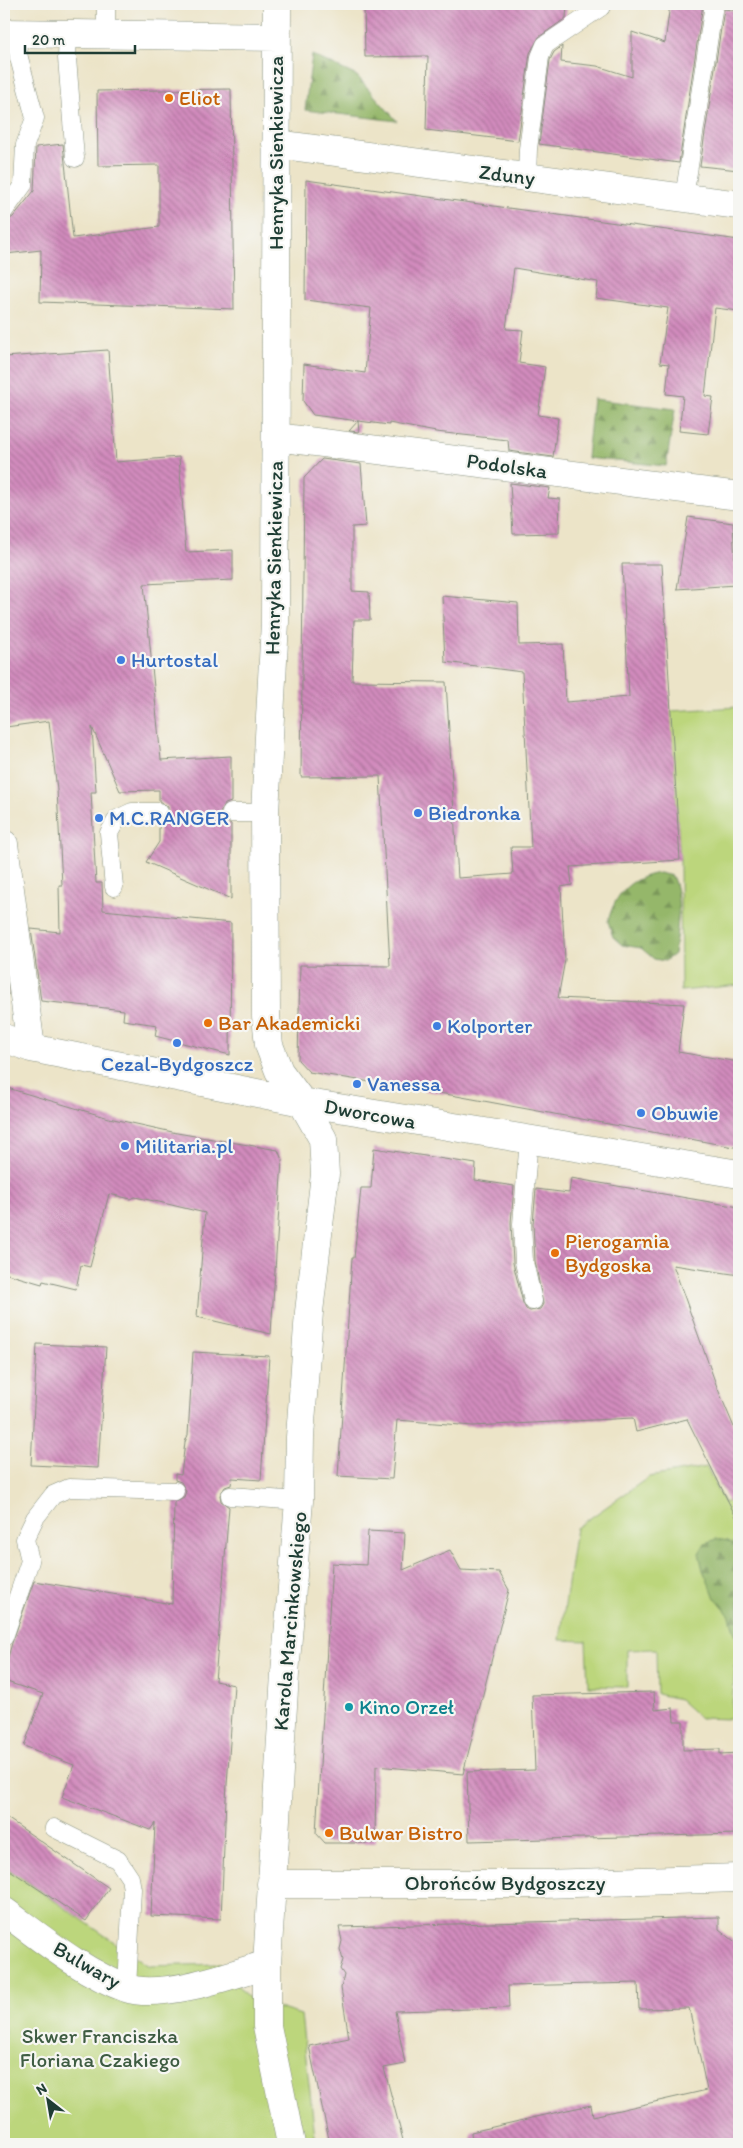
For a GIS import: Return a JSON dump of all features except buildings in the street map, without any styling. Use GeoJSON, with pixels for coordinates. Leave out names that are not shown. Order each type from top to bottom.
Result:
{"type":"FeatureCollection","features":[{"type":"Feature","properties":{"kind":"street","name":"Henryka Sienkiewicza"},"geometry":{"type":"LineString","coordinates":[[277,4],[275,622],[265,813],[266,1016],[270,1046],[279,1071],[302,1102]]}},
{"type":"Feature","properties":{"kind":"street"},"geometry":{"type":"LineString","coordinates":[[9,33],[276,37]]}},
{"type":"Feature","properties":{"kind":"street","name":"Zduny"},"geometry":{"type":"LineString","coordinates":[[276,144],[739,205]]}},
{"type":"Feature","properties":{"kind":"street","name":"Podolska"},"geometry":{"type":"LineString","coordinates":[[276,436],[739,496]]}},
{"type":"Feature","properties":{"kind":"street"},"geometry":{"type":"LineString","coordinates":[[4,844],[31,1048]]}},
{"type":"Feature","properties":{"kind":"street","name":"Dworcowa"},"geometry":{"type":"LineString","coordinates":[[4,1038],[31,1048],[302,1102],[739,1174]]}},
{"type":"Feature","properties":{"kind":"street","name":"Karola Marcinkowskiego"},"geometry":{"type":"LineString","coordinates":[[291,2144],[267,2026],[267,1964],[285,1674],[299,1501],[300,1437],[309,1312],[325,1174],[322,1139],[302,1102]]}},
{"type":"Feature","properties":{"kind":"street","name":"Obrońców Bydgoszczy"},"geometry":{"type":"LineString","coordinates":[[271,1884],[543,1884],[739,1878]]}},
{"type":"Feature","properties":{"kind":"street","name":"Bulwary"},"geometry":{"type":"LineString","coordinates":[[4,1911],[80,1965],[127,1988],[148,1990],[201,1984],[267,1964]]}},
{"type":"Feature","properties":{"kind":"lane"},"geometry":{"type":"LineString","coordinates":[[106,4],[106,34]]}},
{"type":"Feature","properties":{"kind":"lane"},"geometry":{"type":"LineString","coordinates":[[527,177],[528,149],[540,56],[545,45],[601,7],[602,4]]}},
{"type":"Feature","properties":{"kind":"lane"},"geometry":{"type":"LineString","coordinates":[[684,198],[714,4]]}},
{"type":"Feature","properties":{"kind":"lane"},"geometry":{"type":"LineString","coordinates":[[4,211],[23,185],[26,145],[35,118],[19,58],[9,33]]}},
{"type":"Feature","properties":{"kind":"lane"},"geometry":{"type":"LineString","coordinates":[[68,34],[67,58],[75,158]]}},
{"type":"Feature","properties":{"kind":"lane"},"geometry":{"type":"LineString","coordinates":[[114,887],[109,832],[117,820],[132,812],[159,812]]}},
{"type":"Feature","properties":{"kind":"lane"},"geometry":{"type":"LineString","coordinates":[[231,813],[265,813]]}},
{"type":"Feature","properties":{"kind":"lane"},"geometry":{"type":"LineString","coordinates":[[529,1139],[522,1224],[524,1262],[533,1301]]}},
{"type":"Feature","properties":{"kind":"lane"},"geometry":{"type":"LineString","coordinates":[[4,1637],[30,1561],[26,1539],[34,1518],[53,1495],[69,1488],[175,1491]]}},
{"type":"Feature","properties":{"kind":"lane"},"geometry":{"type":"LineString","coordinates":[[230,1496],[299,1501]]}},
{"type":"Feature","properties":{"kind":"lane"},"geometry":{"type":"LineString","coordinates":[[54,1828],[118,1860],[130,1878],[132,1890],[127,1988]]}},
{"type":"Feature","properties":{"kind":"green space"},"geometry":{"type":"Polygon","coordinates":[[[312,55],[357,76],[397,121],[305,110],[312,55]]]}},
{"type":"Feature","properties":{"kind":"green space"},"geometry":{"type":"Polygon","coordinates":[[[593,399],[675,409],[666,466],[587,458],[593,399]]]}},
{"type":"Feature","properties":{"kind":"green space"},"geometry":{"type":"Polygon","coordinates":[[[739,707],[739,985],[681,991],[680,860],[670,711],[739,707]]]}},
{"type":"Feature","properties":{"kind":"green space"},"geometry":{"type":"Polygon","coordinates":[[[659,873],[672,876],[678,904],[678,924],[674,954],[665,961],[654,959],[641,948],[622,945],[613,937],[608,921],[615,902],[625,888],[649,875],[659,873]]]}},
{"type":"Feature","properties":{"kind":"green space"},"geometry":{"type":"Polygon","coordinates":[[[707,1467],[724,1503],[739,1494],[739,1665],[735,1666],[731,1719],[700,1718],[679,1699],[657,1694],[656,1649],[627,1650],[627,1687],[588,1686],[586,1641],[560,1640],[576,1528],[649,1477],[707,1467]]]}},
{"type":"Feature","properties":{"kind":"green space"},"geometry":{"type":"Polygon","coordinates":[[[716,1539],[728,1541],[739,1547],[739,1641],[730,1616],[715,1598],[703,1570],[699,1553],[705,1543],[716,1539]]]}},
{"type":"Feature","properties":{"kind":"green space","name":"Skwer Franciszka Floriana Czakiego"},"geometry":{"type":"Polygon","coordinates":[[[4,1866],[149,1966],[220,1964],[249,1999],[301,2015],[316,2144],[4,2144],[4,1866]]]}},
{"type":"Feature","properties":{"kind":"sand"},"geometry":{"type":"Polygon","coordinates":[[[233,2139],[234,2144],[177,2144],[178,2142],[233,2139]]]}},
{"type":"Feature","properties":{"kind":"place","name":"Eliot"},"geometry":{"type":"Point","coordinates":[169,98]}},
{"type":"Feature","properties":{"kind":"place","name":"Hurtostal"},"geometry":{"type":"Point","coordinates":[121,660]}},
{"type":"Feature","properties":{"kind":"place","name":"Biedronka"},"geometry":{"type":"Point","coordinates":[418,813]}},
{"type":"Feature","properties":{"kind":"place","name":"M.C.RANGER"},"geometry":{"type":"Point","coordinates":[99,818]}},
{"type":"Feature","properties":{"kind":"place","name":"Bar Akademicki"},"geometry":{"type":"Point","coordinates":[208,1023]}},
{"type":"Feature","properties":{"kind":"place","name":"Kolporter"},"geometry":{"type":"Point","coordinates":[437,1026]}},
{"type":"Feature","properties":{"kind":"place","name":"Cezal-Bydgoszcz"},"geometry":{"type":"Point","coordinates":[177,1043]}},
{"type":"Feature","properties":{"kind":"place","name":"Vanessa"},"geometry":{"type":"Point","coordinates":[357,1084]}},
{"type":"Feature","properties":{"kind":"place","name":"Obuwie"},"geometry":{"type":"Point","coordinates":[641,1113]}},
{"type":"Feature","properties":{"kind":"place","name":"Militaria.pl"},"geometry":{"type":"Point","coordinates":[125,1146]}},
{"type":"Feature","properties":{"kind":"place","name":"Pierogarnia Bydgoska"},"geometry":{"type":"Point","coordinates":[555,1253]}},
{"type":"Feature","properties":{"kind":"place","name":"Kino Orzeł"},"geometry":{"type":"Point","coordinates":[349,1707]}},
{"type":"Feature","properties":{"kind":"place","name":"Bulwar Bistro"},"geometry":{"type":"Point","coordinates":[329,1833]}}]}
